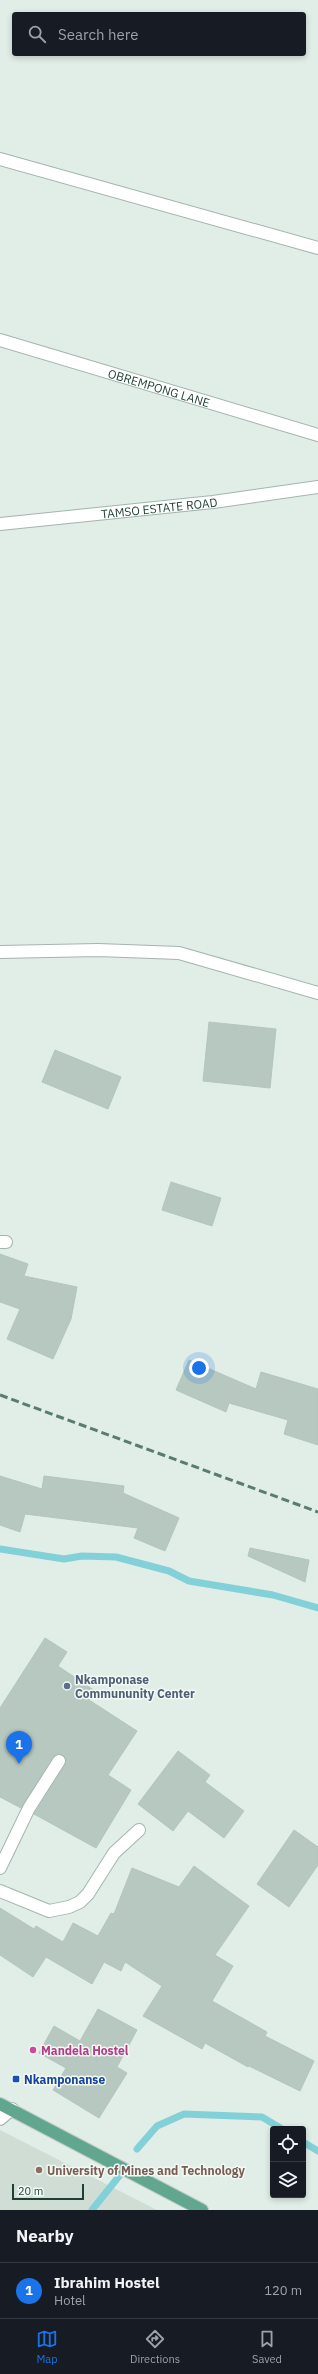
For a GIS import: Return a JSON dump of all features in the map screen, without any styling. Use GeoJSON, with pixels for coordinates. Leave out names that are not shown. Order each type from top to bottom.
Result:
{"type":"FeatureCollection","features":[{"type":"Feature","properties":{"kind":"main road"},"geometry":{"type":"LineString","coordinates":[[0,2104],[202,2210]]}},
{"type":"Feature","properties":{"kind":"street"},"geometry":{"type":"LineString","coordinates":[[0,159],[318,248]]}},
{"type":"Feature","properties":{"kind":"street","name":"OBREMPONG LANE"},"geometry":{"type":"LineString","coordinates":[[0,340],[318,436]]}},
{"type":"Feature","properties":{"kind":"street","name":"TAMSO ESTATE ROAD"},"geometry":{"type":"LineString","coordinates":[[0,524],[213,502],[318,488]]}},
{"type":"Feature","properties":{"kind":"street"},"geometry":{"type":"LineString","coordinates":[[0,952],[98,950],[179,953],[318,993]]}},
{"type":"Feature","properties":{"kind":"street"},"geometry":{"type":"LineString","coordinates":[[0,1868],[29,1808],[59,1761]]}},
{"type":"Feature","properties":{"kind":"street"},"geometry":{"type":"LineString","coordinates":[[0,1891],[49,1911],[69,1907],[88,1894],[114,1853],[139,1830]]}},
{"type":"Feature","properties":{"kind":"street"},"geometry":{"type":"LineString","coordinates":[[0,2119],[12,2109]]}},
{"type":"Feature","properties":{"kind":"shaded area","name":"University of Mines and Technology"},"geometry":{"type":"Polygon","coordinates":[[[0,2130],[157,2210],[0,2210],[0,2130]]]}},
{"type":"Feature","properties":{"kind":"building"},"geometry":{"type":"Polygon","coordinates":[[[209,1022],[276,1029],[270,1088],[203,1081],[209,1022]]]}},
{"type":"Feature","properties":{"kind":"building"},"geometry":{"type":"Polygon","coordinates":[[[55,1050],[121,1077],[108,1109],[42,1082],[55,1050]]]}},
{"type":"Feature","properties":{"kind":"building"},"geometry":{"type":"Polygon","coordinates":[[[171,1182],[221,1198],[212,1226],[162,1210],[171,1182]]]}},
{"type":"Feature","properties":{"kind":"building"},"geometry":{"type":"Polygon","coordinates":[[[0,1254],[28,1264],[24,1276],[77,1287],[71,1319],[53,1359],[7,1339],[20,1309],[0,1302],[0,1254]]]}},
{"type":"Feature","properties":{"kind":"building"},"geometry":{"type":"Polygon","coordinates":[[[189,1360],[256,1389],[261,1372],[318,1389],[318,1445],[284,1434],[288,1420],[229,1403],[226,1412],[176,1390],[189,1360]]]}},
{"type":"Feature","properties":{"kind":"building"},"geometry":{"type":"Polygon","coordinates":[[[0,1476],[42,1489],[44,1476],[124,1486],[123,1493],[179,1518],[165,1551],[134,1538],[138,1528],[25,1514],[20,1532],[0,1525],[0,1476]]]}},
{"type":"Feature","properties":{"kind":"building"},"geometry":{"type":"Polygon","coordinates":[[[250,1548],[309,1560],[305,1582],[248,1556],[250,1548]]]}},
{"type":"Feature","properties":{"kind":"building"},"geometry":{"type":"Polygon","coordinates":[[[45,1638],[67,1652],[58,1666],[95,1691],[89,1700],[137,1731],[108,1775],[131,1790],[96,1848],[34,1814],[65,1765],[66,1758],[63,1755],[56,1754],[53,1757],[21,1808],[0,1797],[0,1708],[45,1638]]]}},
{"type":"Feature","properties":{"kind":"building"},"geometry":{"type":"Polygon","coordinates":[[[178,1751],[210,1775],[205,1782],[244,1811],[224,1838],[188,1811],[173,1831],[138,1804],[178,1751]]]}},
{"type":"Feature","properties":{"kind":"building"},"geometry":{"type":"Polygon","coordinates":[[[294,1830],[318,1847],[318,1865],[289,1907],[257,1884],[294,1830]]]}},
{"type":"Feature","properties":{"kind":"building"},"geometry":{"type":"Polygon","coordinates":[[[194,1866],[249,1906],[215,1955],[233,1966],[212,2001],[267,2032],[265,2036],[314,2061],[300,2091],[249,2066],[248,2067],[205,2043],[202,2049],[143,2016],[162,1986],[125,1962],[121,1971],[104,1962],[92,1984],[46,1957],[33,1977],[0,1955],[0,1908],[34,1929],[36,1926],[63,1942],[73,1923],[98,1936],[111,1913],[114,1914],[132,1868],[179,1887],[194,1866]]]}},
{"type":"Feature","properties":{"kind":"building"},"geometry":{"type":"Polygon","coordinates":[[[98,2009],[137,2030],[117,2067],[127,2073],[99,2118],[53,2090],[66,2068],[39,2053],[54,2026],[80,2041],[98,2009]]]}},
{"type":"Feature","properties":{"kind":"waterway"},"geometry":{"type":"LineString","coordinates":[[0,1549],[64,1559],[82,1556],[116,1557],[169,1571],[189,1581],[273,1595],[318,1608]]}},
{"type":"Feature","properties":{"kind":"waterway"},"geometry":{"type":"LineString","coordinates":[[137,2149],[157,2126],[184,2114],[262,2117],[277,2126]]}},
{"type":"Feature","properties":{"kind":"waterway"},"geometry":{"type":"LineString","coordinates":[[306,2144],[318,2151]]}},
{"type":"Feature","properties":{"kind":"waterway"},"geometry":{"type":"LineString","coordinates":[[92,2210],[124,2170]]}},
{"type":"Feature","properties":{"kind":"railway"},"geometry":{"type":"LineString","coordinates":[[0,1395],[318,1512]]}},
{"type":"Feature","properties":{"kind":"place","name":"Nkamponase Commununity Center"},"geometry":{"type":"Point","coordinates":[67,1686]}},
{"type":"Feature","properties":{"kind":"place","name":"Ibrahim Hostel"},"geometry":{"type":"Point","coordinates":[19,1764]}},
{"type":"Feature","properties":{"kind":"place","name":"Mandela Hostel"},"geometry":{"type":"Point","coordinates":[33,2050]}},
{"type":"Feature","properties":{"kind":"place","name":"Nkamponanse"},"geometry":{"type":"Point","coordinates":[16,2079]}},
{"type":"Feature","properties":{"kind":"place","name":"University of Mines and Technology"},"geometry":{"type":"Point","coordinates":[39,2170]}}]}
